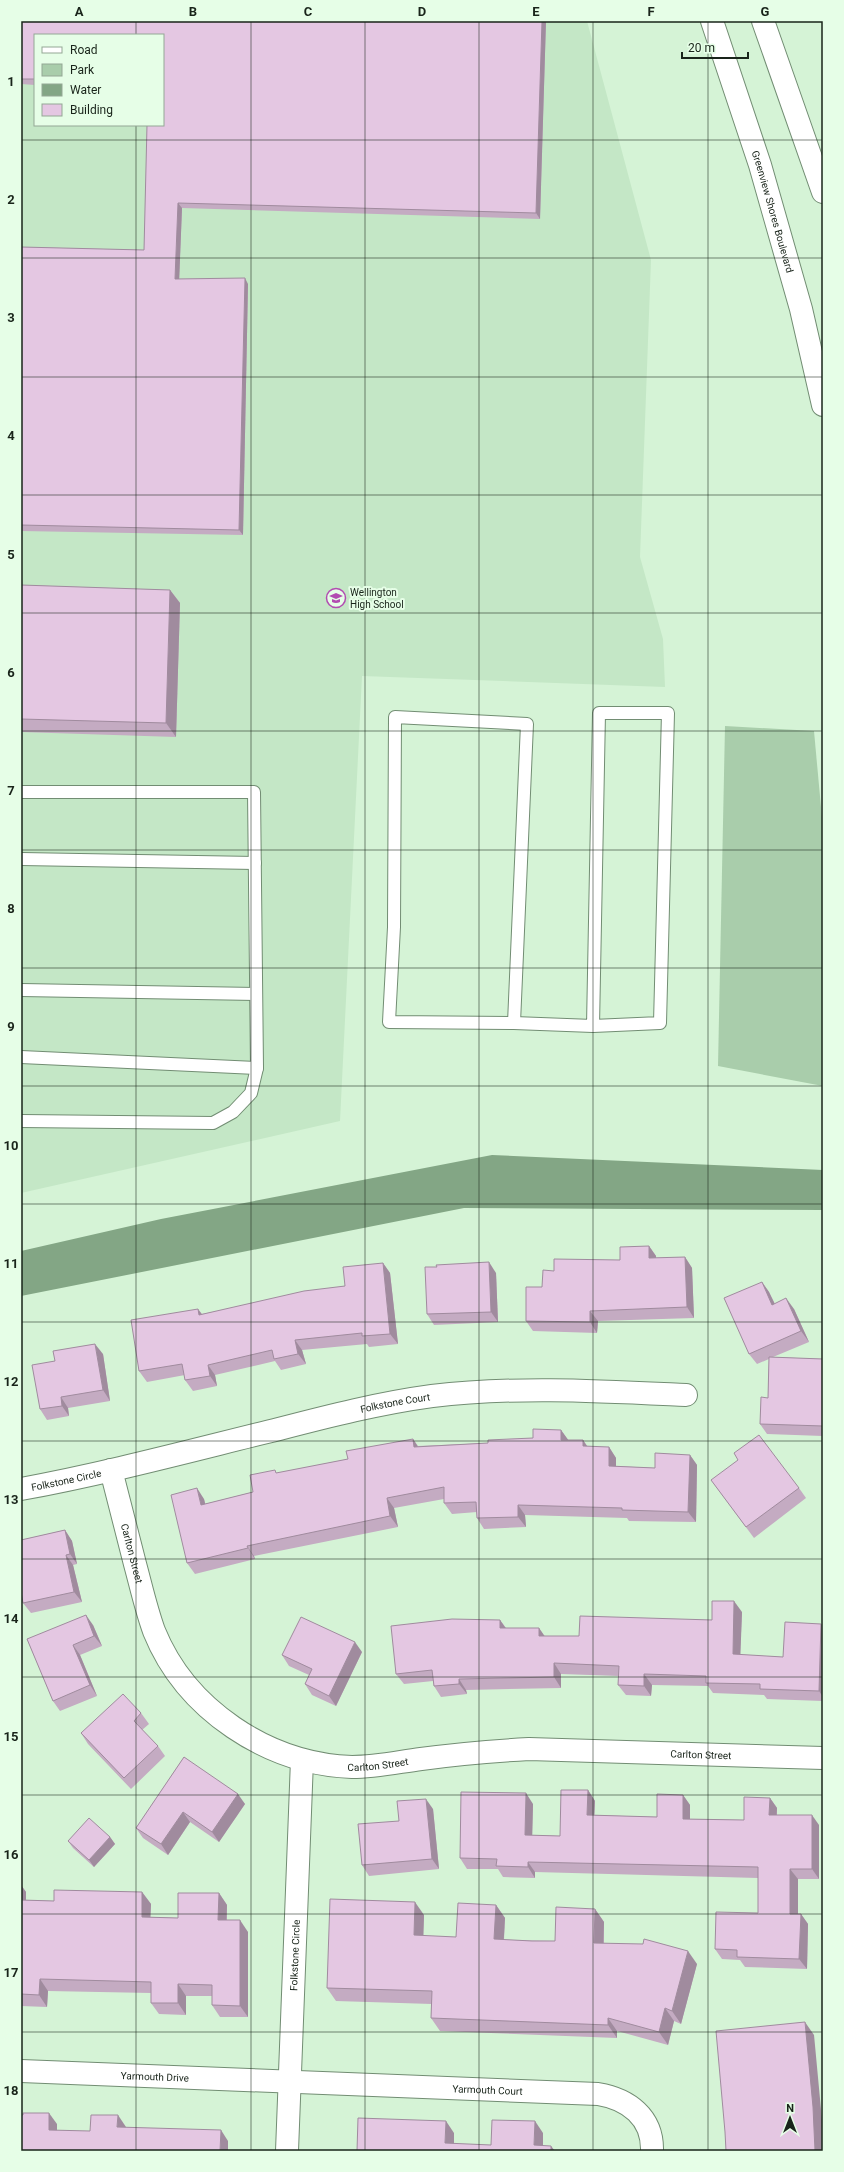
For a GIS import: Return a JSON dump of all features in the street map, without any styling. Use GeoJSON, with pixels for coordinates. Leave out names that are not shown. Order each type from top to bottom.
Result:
{"type":"FeatureCollection","features":[{"type":"Feature","properties":{"kind":"street","name":"Greenview Shores Boulevard"},"geometry":{"type":"LineString","coordinates":[[712,21],[760,165],[801,310],[823,405]]}},
{"type":"Feature","properties":{"kind":"street"},"geometry":{"type":"LineString","coordinates":[[762,21],[823,192]]}},
{"type":"Feature","properties":{"kind":"street","name":"Folkstone Court"},"geometry":{"type":"LineString","coordinates":[[111,1470],[366,1408],[431,1396],[498,1391],[564,1390],[686,1395]]}},
{"type":"Feature","properties":{"kind":"street","name":"Folkstone Circle"},"geometry":{"type":"LineString","coordinates":[[21,1489],[111,1470]]}},
{"type":"Feature","properties":{"kind":"street","name":"Carlton Street"},"geometry":{"type":"LineString","coordinates":[[111,1470],[144,1599],[154,1631],[170,1661],[190,1689],[214,1713],[241,1733],[271,1749],[302,1760],[352,1766],[386,1765],[486,1751],[529,1749],[823,1758]]}},
{"type":"Feature","properties":{"kind":"street","name":"Folkstone Circle"},"geometry":{"type":"LineString","coordinates":[[287,2151],[302,1760]]}},
{"type":"Feature","properties":{"kind":"street","name":"Yarmouth Drive"},"geometry":{"type":"LineString","coordinates":[[21,2071],[290,2082]]}},
{"type":"Feature","properties":{"kind":"street","name":"Yarmouth Court"},"geometry":{"type":"LineString","coordinates":[[290,2082],[598,2094],[613,2096],[628,2104],[640,2116],[649,2131],[652,2151]]}},
{"type":"Feature","properties":{"kind":"lane"},"geometry":{"type":"LineString","coordinates":[[514,1023],[527,724],[395,717],[394,927],[389,1022],[514,1023],[593,1026],[660,1023],[668,713],[599,713],[593,1026]]}},
{"type":"Feature","properties":{"kind":"lane"},"geometry":{"type":"LineString","coordinates":[[21,792],[254,792],[257,1068],[251,1093],[233,1112],[213,1123],[21,1121]]}},
{"type":"Feature","properties":{"kind":"lane"},"geometry":{"type":"LineString","coordinates":[[21,859],[255,863]]}},
{"type":"Feature","properties":{"kind":"lane"},"geometry":{"type":"LineString","coordinates":[[21,990],[256,994]]}},
{"type":"Feature","properties":{"kind":"lane"},"geometry":{"type":"LineString","coordinates":[[21,1056],[257,1068]]}},
{"type":"Feature","properties":{"kind":"shaded area","name":"Wellington High School"},"geometry":{"type":"Polygon","coordinates":[[[21,21],[587,21],[651,260],[640,557],[663,639],[665,687],[362,676],[340,1121],[21,1193],[21,21]]]}},
{"type":"Feature","properties":{"kind":"green space"},"geometry":{"type":"Polygon","coordinates":[[[725,726],[814,731],[823,829],[823,1086],[718,1066],[725,726]]]}},
{"type":"Feature","properties":{"kind":"water"},"geometry":{"type":"Polygon","coordinates":[[[492,1155],[823,1170],[823,1210],[464,1208],[21,1296],[21,1251],[161,1219],[492,1155]]]}},
{"type":"Feature","properties":{"kind":"building"},"geometry":{"type":"Polygon","coordinates":[[[21,21],[542,21],[536,213],[178,203],[175,279],[245,278],[239,530],[21,525],[21,247],[144,250],[147,126],[164,126],[164,34],[34,34],[34,79],[21,79],[21,21]]]}},
{"type":"Feature","properties":{"kind":"building"},"geometry":{"type":"Polygon","coordinates":[[[21,585],[170,590],[166,723],[21,719],[21,585]]]}},
{"type":"Feature","properties":{"kind":"building"},"geometry":{"type":"Polygon","coordinates":[[[649,1246],[649,1258],[685,1257],[687,1307],[590,1311],[590,1322],[526,1321],[526,1287],[542,1287],[543,1270],[554,1271],[554,1259],[620,1260],[620,1247],[649,1246]]]}},
{"type":"Feature","properties":{"kind":"building"},"geometry":{"type":"Polygon","coordinates":[[[489,1262],[491,1312],[427,1314],[425,1267],[489,1262]]]}},
{"type":"Feature","properties":{"kind":"building"},"geometry":{"type":"Polygon","coordinates":[[[383,1263],[390,1334],[362,1336],[362,1333],[295,1340],[298,1354],[274,1359],[272,1350],[208,1365],[210,1376],[185,1380],[182,1364],[139,1371],[131,1320],[198,1309],[199,1315],[304,1291],[345,1286],[343,1267],[383,1263]]]}},
{"type":"Feature","properties":{"kind":"building"},"geometry":{"type":"Polygon","coordinates":[[[762,1282],[772,1305],[786,1298],[801,1331],[749,1354],[724,1298],[762,1282]]]}},
{"type":"Feature","properties":{"kind":"building"},"geometry":{"type":"Polygon","coordinates":[[[95,1344],[103,1390],[61,1397],[62,1406],[40,1409],[32,1365],[55,1361],[53,1351],[95,1344]]]}},
{"type":"Feature","properties":{"kind":"building"},"geometry":{"type":"Polygon","coordinates":[[[769,1357],[823,1359],[823,1426],[760,1424],[761,1397],[768,1398],[769,1357]]]}},
{"type":"Feature","properties":{"kind":"building"},"geometry":{"type":"Polygon","coordinates":[[[533,1429],[561,1430],[561,1440],[583,1440],[583,1446],[609,1447],[609,1466],[655,1468],[655,1453],[690,1455],[688,1512],[622,1510],[622,1508],[518,1505],[518,1517],[477,1518],[476,1502],[444,1503],[444,1487],[387,1498],[390,1516],[247,1546],[248,1548],[187,1563],[171,1495],[197,1488],[201,1505],[253,1492],[250,1475],[275,1470],[276,1473],[348,1459],[346,1451],[413,1439],[414,1447],[488,1443],[488,1440],[533,1438],[533,1429]]]}},
{"type":"Feature","properties":{"kind":"building"},"geometry":{"type":"Polygon","coordinates":[[[759,1435],[799,1488],[746,1527],[711,1480],[738,1460],[734,1453],[759,1435]]]}},
{"type":"Feature","properties":{"kind":"building"},"geometry":{"type":"Polygon","coordinates":[[[65,1530],[70,1554],[66,1555],[74,1592],[23,1603],[21,1592],[21,1540],[65,1530]]]}},
{"type":"Feature","properties":{"kind":"building"},"geometry":{"type":"Polygon","coordinates":[[[712,1601],[734,1601],[733,1654],[783,1657],[785,1622],[821,1624],[819,1691],[760,1689],[760,1684],[706,1683],[706,1676],[644,1674],[644,1686],[618,1685],[619,1666],[554,1663],[554,1677],[459,1679],[459,1684],[434,1686],[432,1670],[396,1674],[391,1626],[452,1619],[500,1620],[500,1628],[539,1628],[539,1636],[579,1636],[580,1616],[712,1620],[712,1601]]]}},
{"type":"Feature","properties":{"kind":"building"},"geometry":{"type":"Polygon","coordinates":[[[86,1615],[94,1636],[73,1645],[90,1685],[53,1701],[27,1639],[86,1615]]]}},
{"type":"Feature","properties":{"kind":"building"},"geometry":{"type":"Polygon","coordinates":[[[301,1617],[355,1642],[329,1696],[305,1684],[312,1669],[282,1655],[301,1617]]]}},
{"type":"Feature","properties":{"kind":"building"},"geometry":{"type":"Polygon","coordinates":[[[123,1694],[141,1713],[134,1721],[158,1746],[124,1778],[81,1733],[123,1694]]]}},
{"type":"Feature","properties":{"kind":"building"},"geometry":{"type":"Polygon","coordinates":[[[184,1757],[238,1794],[212,1832],[183,1812],[161,1844],[136,1828],[184,1757]]]}},
{"type":"Feature","properties":{"kind":"building"},"geometry":{"type":"Polygon","coordinates":[[[561,1790],[588,1790],[587,1815],[657,1817],[657,1794],[683,1795],[683,1819],[744,1820],[744,1797],[770,1798],[769,1815],[812,1815],[812,1869],[790,1869],[790,1914],[801,1914],[799,1959],[737,1957],[737,1950],[715,1949],[716,1912],[758,1913],[758,1867],[528,1862],[528,1867],[496,1866],[497,1859],[460,1858],[461,1792],[526,1793],[525,1835],[560,1836],[561,1790]]]}},
{"type":"Feature","properties":{"kind":"building"},"geometry":{"type":"Polygon","coordinates":[[[426,1799],[432,1859],[362,1865],[358,1824],[399,1821],[397,1801],[426,1799]]]}},
{"type":"Feature","properties":{"kind":"building"},"geometry":{"type":"Polygon","coordinates":[[[89,1818],[110,1837],[89,1860],[68,1841],[89,1818]]]}},
{"type":"Feature","properties":{"kind":"building"},"geometry":{"type":"Polygon","coordinates":[[[54,1890],[142,1892],[142,1917],[178,1918],[178,1893],[219,1893],[218,1920],[240,1920],[240,2006],[212,2005],[212,1985],[178,1984],[178,2003],[151,2003],[151,1982],[40,1979],[39,1995],[21,1994],[21,1900],[54,1901],[54,1890]]]}},
{"type":"Feature","properties":{"kind":"building"},"geometry":{"type":"Polygon","coordinates":[[[330,1899],[415,1902],[414,1935],[456,1937],[458,1903],[496,1905],[494,1939],[532,1941],[555,1941],[556,1907],[595,1909],[594,1943],[643,1944],[644,1939],[688,1951],[672,2011],[665,2008],[659,2032],[608,2018],[608,2025],[431,2018],[432,1991],[327,1988],[330,1899]]]}},
{"type":"Feature","properties":{"kind":"building"},"geometry":{"type":"Polygon","coordinates":[[[805,2022],[813,2107],[815,2151],[726,2151],[716,2031],[805,2022]]]}},
{"type":"Feature","properties":{"kind":"building"},"geometry":{"type":"Polygon","coordinates":[[[23,2113],[49,2113],[49,2130],[90,2131],[91,2115],[118,2115],[117,2127],[221,2130],[220,2151],[21,2151],[21,2115],[23,2115],[23,2113]]]}},
{"type":"Feature","properties":{"kind":"building"},"geometry":{"type":"Polygon","coordinates":[[[358,2118],[446,2121],[445,2143],[491,2145],[492,2120],[535,2121],[534,2145],[551,2146],[551,2151],[357,2151],[358,2118]]]}},
{"type":"Feature","properties":{"kind":"place","name":"Wellington High School"},"geometry":{"type":"Point","coordinates":[336,598]}}]}
